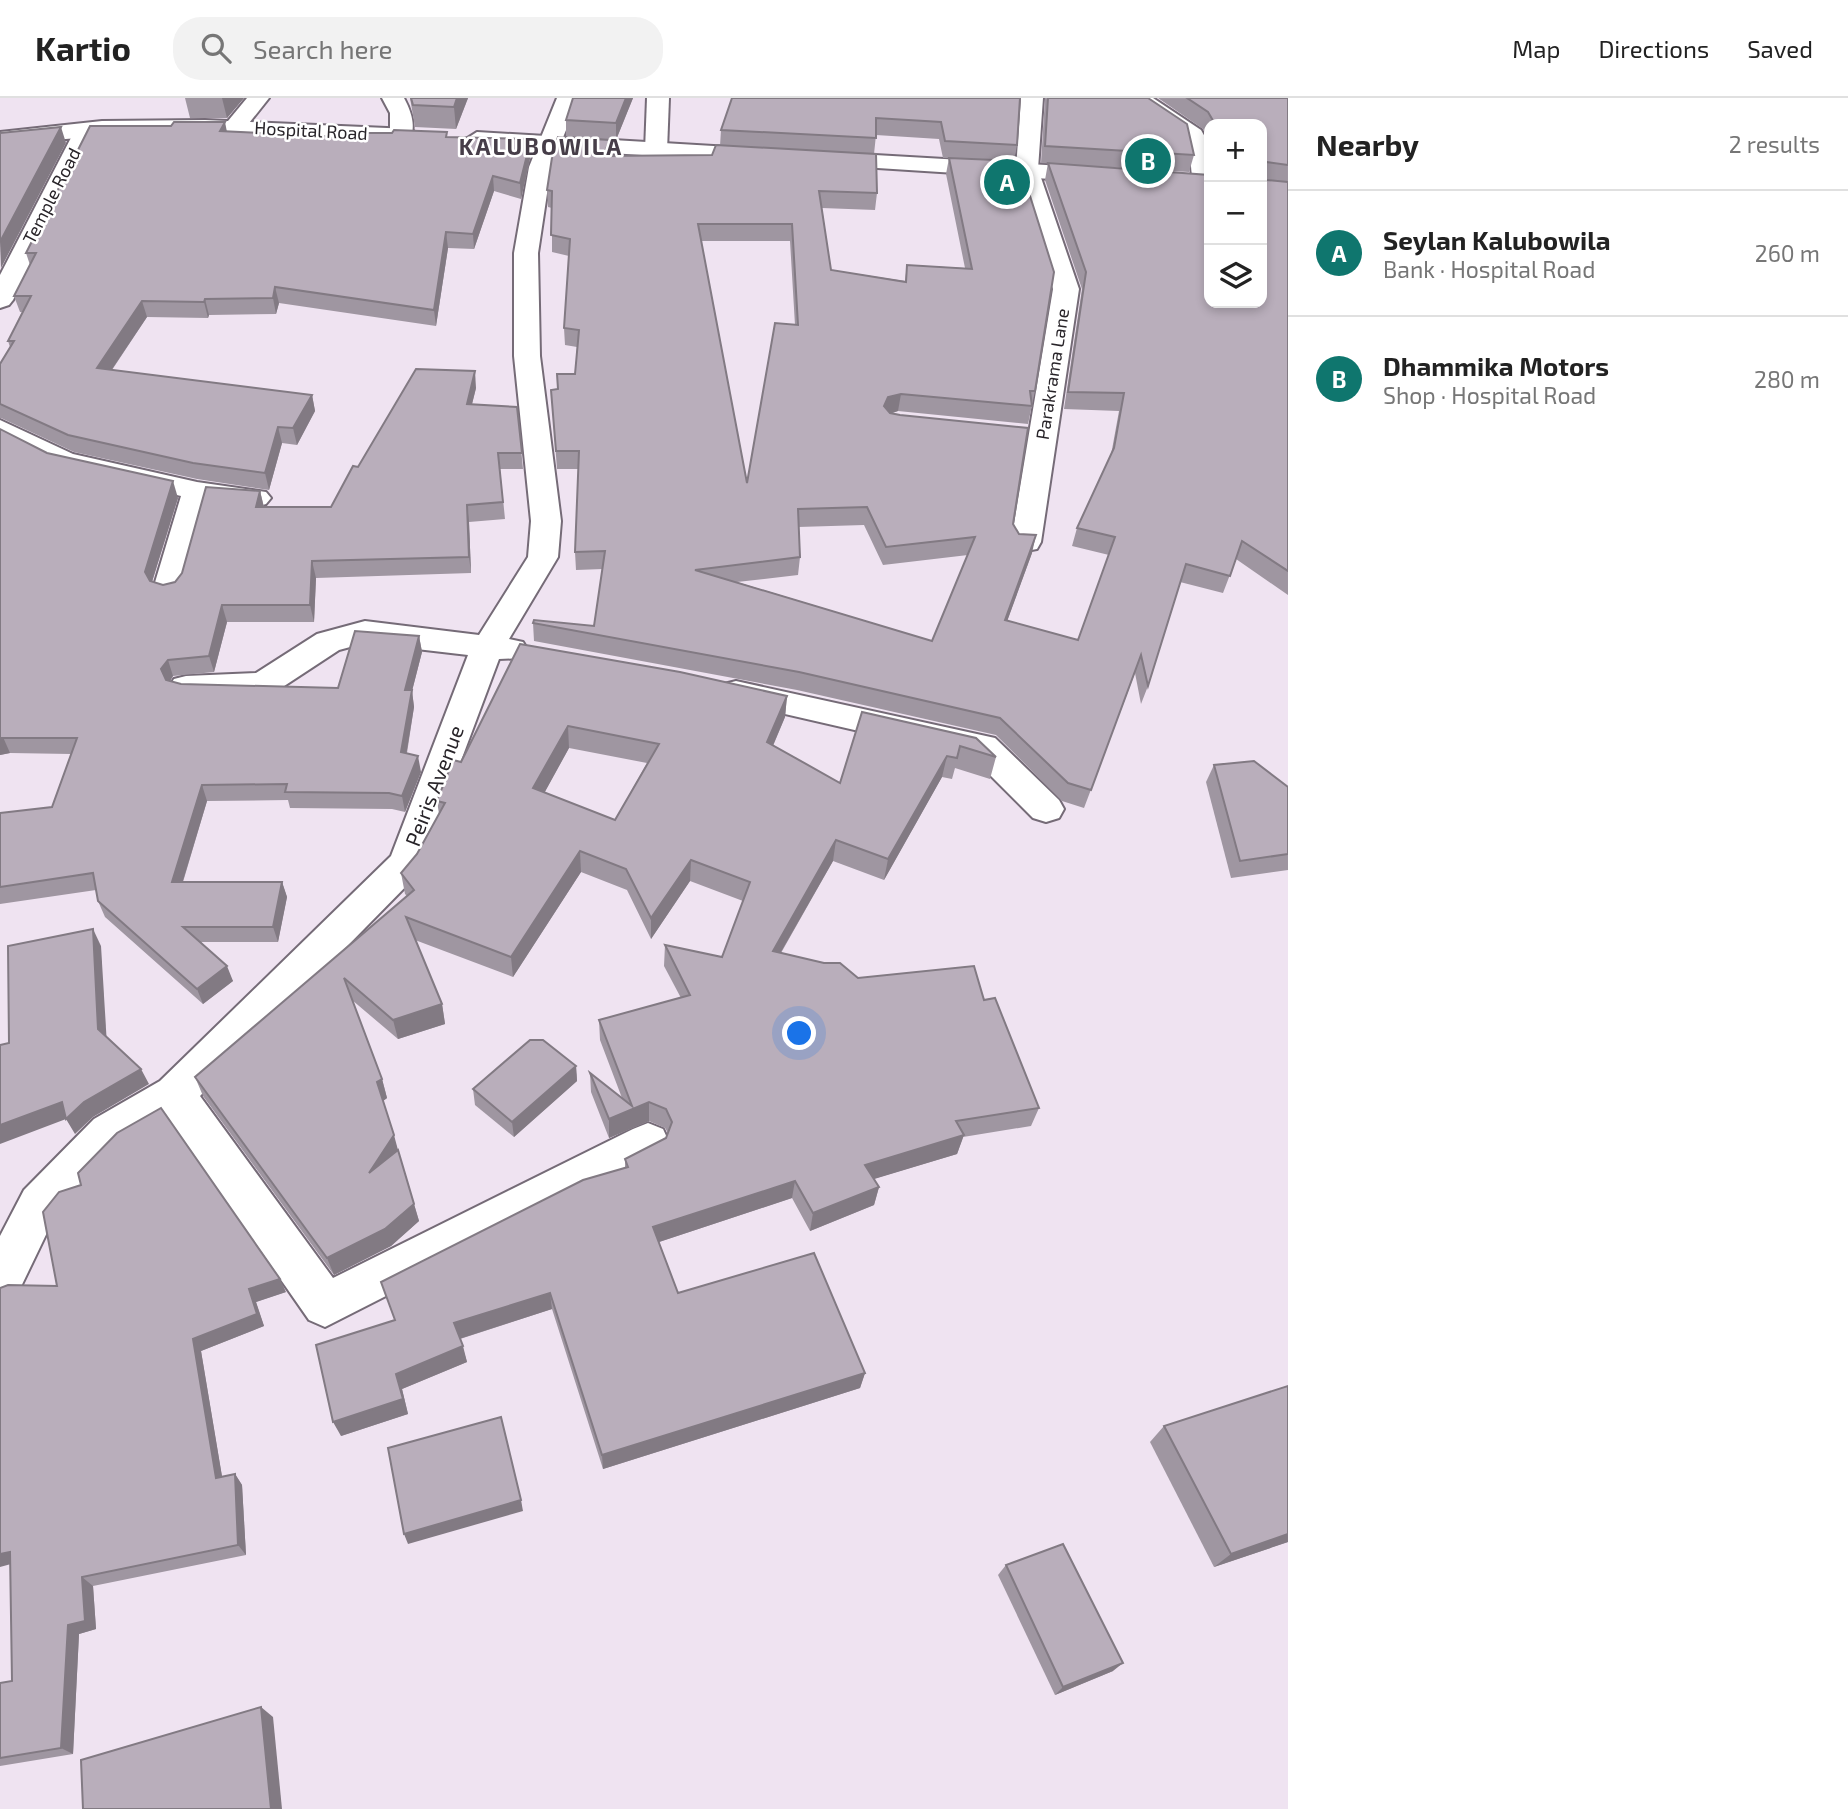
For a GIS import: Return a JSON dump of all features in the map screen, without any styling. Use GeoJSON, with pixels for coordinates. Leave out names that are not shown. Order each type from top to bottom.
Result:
{"type":"FeatureCollection","features":[{"type":"Feature","properties":{"kind":"street"},"geometry":{"type":"LineString","coordinates":[[234,127],[258,98]]}},
{"type":"Feature","properties":{"kind":"street"},"geometry":{"type":"LineString","coordinates":[[393,98],[401,113],[401,136]]}},
{"type":"Feature","properties":{"kind":"street","name":"Peiris Avenue"},"geometry":{"type":"LineString","coordinates":[[0,1282],[39,1203],[109,1132],[175,1094],[406,863],[488,646],[543,557],[546,522],[527,356],[526,253],[540,167],[568,98]]}},
{"type":"Feature","properties":{"kind":"street"},"geometry":{"type":"LineString","coordinates":[[656,151],[658,98]]}},
{"type":"Feature","properties":{"kind":"street"},"geometry":{"type":"LineString","coordinates":[[1027,169],[1032,98]]}},
{"type":"Feature","properties":{"kind":"street"},"geometry":{"type":"LineString","coordinates":[[1141,98],[1194,134],[1202,147],[1207,182]]}},
{"type":"Feature","properties":{"kind":"street","name":"Hospital Road"},"geometry":{"type":"LineString","coordinates":[[0,139],[86,130],[234,127],[428,137]]}},
{"type":"Feature","properties":{"kind":"street","name":"Temple Road"},"geometry":{"type":"LineString","coordinates":[[0,300],[86,130]]}},
{"type":"Feature","properties":{"kind":"street"},"geometry":{"type":"LineString","coordinates":[[455,138],[1123,176]]}},
{"type":"Feature","properties":{"kind":"street","name":"Parakrama Lane"},"geometry":{"type":"LineString","coordinates":[[1026,542],[1030,436],[1066,289],[1027,169]]}},
{"type":"Feature","properties":{"kind":"street"},"geometry":{"type":"LineString","coordinates":[[1178,181],[1204,183]]}},
{"type":"Feature","properties":{"kind":"street"},"geometry":{"type":"LineString","coordinates":[[0,404],[0,414]]}},
{"type":"Feature","properties":{"kind":"street"},"geometry":{"type":"LineString","coordinates":[[0,428],[64,461],[197,491],[258,498]]}},
{"type":"Feature","properties":{"kind":"street"},"geometry":{"type":"LineString","coordinates":[[169,589],[197,491]]}},
{"type":"Feature","properties":{"kind":"street"},"geometry":{"type":"LineString","coordinates":[[186,687],[263,684],[328,642],[365,632],[488,646],[543,656]]}},
{"type":"Feature","properties":{"kind":"street"},"geometry":{"type":"LineString","coordinates":[[706,685],[982,747],[1046,809]]}},
{"type":"Feature","properties":{"kind":"street"},"geometry":{"type":"LineString","coordinates":[[175,1094],[326,1304],[648,1142]]}},
{"type":"Feature","properties":{"kind":"building"},"geometry":{"type":"Polygon","coordinates":[[[411,98],[457,98],[454,107],[413,105],[411,98]]]}},
{"type":"Feature","properties":{"kind":"building"},"geometry":{"type":"Polygon","coordinates":[[[573,98],[626,98],[616,123],[566,120],[573,98]]]}},
{"type":"Feature","properties":{"kind":"building"},"geometry":{"type":"Polygon","coordinates":[[[732,98],[1020,98],[1017,145],[945,141],[941,122],[876,118],[876,138],[721,130],[732,98]]]}},
{"type":"Feature","properties":{"kind":"building"},"geometry":{"type":"Polygon","coordinates":[[[1048,98],[1148,98],[1187,124],[1194,155],[1045,146],[1048,98]]]}},
{"type":"Feature","properties":{"kind":"building"},"geometry":{"type":"Polygon","coordinates":[[[1187,98],[1288,98],[1288,165],[1267,162],[1267,119],[1212,119],[1208,112],[1187,98]]]}},
{"type":"Feature","properties":{"kind":"building"},"geometry":{"type":"Polygon","coordinates":[[[174,122],[225,122],[220,131],[358,138],[360,133],[392,133],[394,130],[447,132],[446,137],[531,139],[520,183],[493,176],[473,234],[446,232],[434,310],[275,287],[273,298],[205,299],[204,302],[142,301],[97,368],[312,395],[293,428],[278,427],[265,473],[193,463],[68,435],[0,404],[0,364],[14,341],[8,341],[31,296],[14,296],[36,253],[26,253],[90,126],[171,126],[174,122]]]}},
{"type":"Feature","properties":{"kind":"building"},"geometry":{"type":"Polygon","coordinates":[[[61,127],[0,242],[0,133],[61,127]]]}},
{"type":"Feature","properties":{"kind":"building"},"geometry":{"type":"Polygon","coordinates":[[[558,137],[610,140],[603,156],[712,155],[716,145],[876,154],[877,193],[819,191],[831,270],[906,282],[907,265],[972,269],[949,158],[1019,161],[1054,272],[1035,391],[1030,391],[1032,406],[901,394],[888,397],[884,406],[890,413],[900,415],[1028,428],[1013,524],[1019,534],[1036,535],[1005,620],[1078,640],[1115,537],[1077,528],[1114,448],[1124,393],[1068,392],[1086,272],[1048,163],[1204,175],[1204,308],[1267,308],[1267,180],[1288,182],[1288,571],[1242,541],[1230,576],[1186,564],[1148,686],[1141,655],[1091,790],[1068,783],[1000,718],[799,672],[533,623],[534,620],[594,626],[605,551],[575,552],[579,451],[556,451],[551,390],[558,389],[557,374],[575,374],[579,330],[564,328],[570,239],[551,235],[552,191],[547,190],[558,137]],[[698,224],[747,483],[775,323],[798,325],[792,224],[698,224]],[[867,507],[798,509],[800,557],[695,570],[932,641],[975,537],[886,547],[867,507]]]}},
{"type":"Feature","properties":{"kind":"building"},"geometry":{"type":"Polygon","coordinates":[[[416,369],[475,371],[467,404],[517,407],[522,453],[498,453],[503,502],[467,505],[469,557],[312,561],[310,605],[222,605],[209,656],[168,660],[161,669],[166,680],[181,684],[338,688],[355,631],[419,636],[405,690],[412,690],[401,752],[418,756],[402,796],[389,793],[285,792],[287,784],[202,785],[172,882],[282,882],[273,927],[183,927],[227,966],[197,989],[98,901],[93,873],[0,887],[0,813],[52,807],[77,738],[0,738],[0,429],[47,453],[173,481],[145,572],[150,581],[163,585],[175,582],[182,573],[206,487],[260,491],[256,507],[331,507],[353,466],[358,467],[416,369]]]}},
{"type":"Feature","properties":{"kind":"building"},"geometry":{"type":"Polygon","coordinates":[[[520,644],[680,672],[787,696],[767,742],[840,783],[862,712],[976,738],[996,757],[960,746],[957,758],[947,756],[888,859],[836,840],[773,951],[824,963],[840,963],[858,978],[974,966],[984,1000],[995,998],[1039,1108],[956,1121],[964,1135],[865,1165],[879,1187],[813,1213],[795,1181],[653,1227],[678,1293],[814,1253],[865,1373],[602,1455],[550,1293],[454,1323],[463,1346],[396,1374],[403,1399],[333,1422],[316,1345],[395,1320],[381,1282],[583,1180],[628,1167],[625,1159],[666,1138],[672,1122],[666,1109],[649,1102],[609,1119],[590,1073],[632,1106],[599,1020],[690,995],[665,945],[722,957],[750,882],[691,860],[651,918],[626,869],[580,851],[511,957],[406,917],[442,1004],[393,1020],[344,978],[382,1079],[377,1082],[394,1135],[369,1173],[398,1150],[414,1204],[385,1229],[327,1258],[195,1077],[414,890],[401,873],[417,854],[445,803],[437,801],[453,760],[461,762],[520,644]],[[568,726],[533,788],[615,820],[659,744],[568,726]]]}},
{"type":"Feature","properties":{"kind":"building"},"geometry":{"type":"Polygon","coordinates":[[[1254,761],[1288,787],[1288,854],[1240,861],[1214,765],[1254,761]]]}},
{"type":"Feature","properties":{"kind":"building"},"geometry":{"type":"Polygon","coordinates":[[[93,929],[98,1029],[141,1069],[84,1102],[66,1119],[62,1102],[0,1125],[0,1045],[9,1043],[8,946],[93,929]]]}},
{"type":"Feature","properties":{"kind":"building"},"geometry":{"type":"Polygon","coordinates":[[[530,1040],[543,1040],[576,1066],[512,1122],[473,1089],[530,1040]]]}},
{"type":"Feature","properties":{"kind":"building"},"geometry":{"type":"Polygon","coordinates":[[[161,1108],[280,1279],[249,1289],[257,1314],[193,1339],[216,1478],[235,1474],[238,1545],[82,1577],[85,1621],[68,1625],[61,1748],[0,1758],[0,1683],[12,1681],[10,1552],[0,1554],[0,1288],[8,1285],[57,1286],[43,1212],[59,1192],[81,1185],[78,1173],[117,1133],[161,1108]]]}},
{"type":"Feature","properties":{"kind":"building"},"geometry":{"type":"Polygon","coordinates":[[[1288,1386],[1288,1534],[1231,1554],[1164,1426],[1288,1386]]]}},
{"type":"Feature","properties":{"kind":"building"},"geometry":{"type":"Polygon","coordinates":[[[501,1417],[521,1500],[404,1534],[388,1448],[501,1417]]]}},
{"type":"Feature","properties":{"kind":"building"},"geometry":{"type":"Polygon","coordinates":[[[1063,1544],[1123,1663],[1063,1687],[1006,1565],[1063,1544]]]}},
{"type":"Feature","properties":{"kind":"building"},"geometry":{"type":"Polygon","coordinates":[[[261,1707],[271,1809],[83,1809],[81,1760],[261,1707]]]}},
{"type":"Feature","properties":{"kind":"place","name":"Dhammika Motors"},"geometry":{"type":"Point","coordinates":[1148,161]}},
{"type":"Feature","properties":{"kind":"place","name":"Seylan Kalubowila"},"geometry":{"type":"Point","coordinates":[1007,182]}},
{"type":"Feature","properties":{"kind":"district","name":"KALUBOWILA"},"geometry":{"type":"Point","coordinates":[541,147]}}]}
